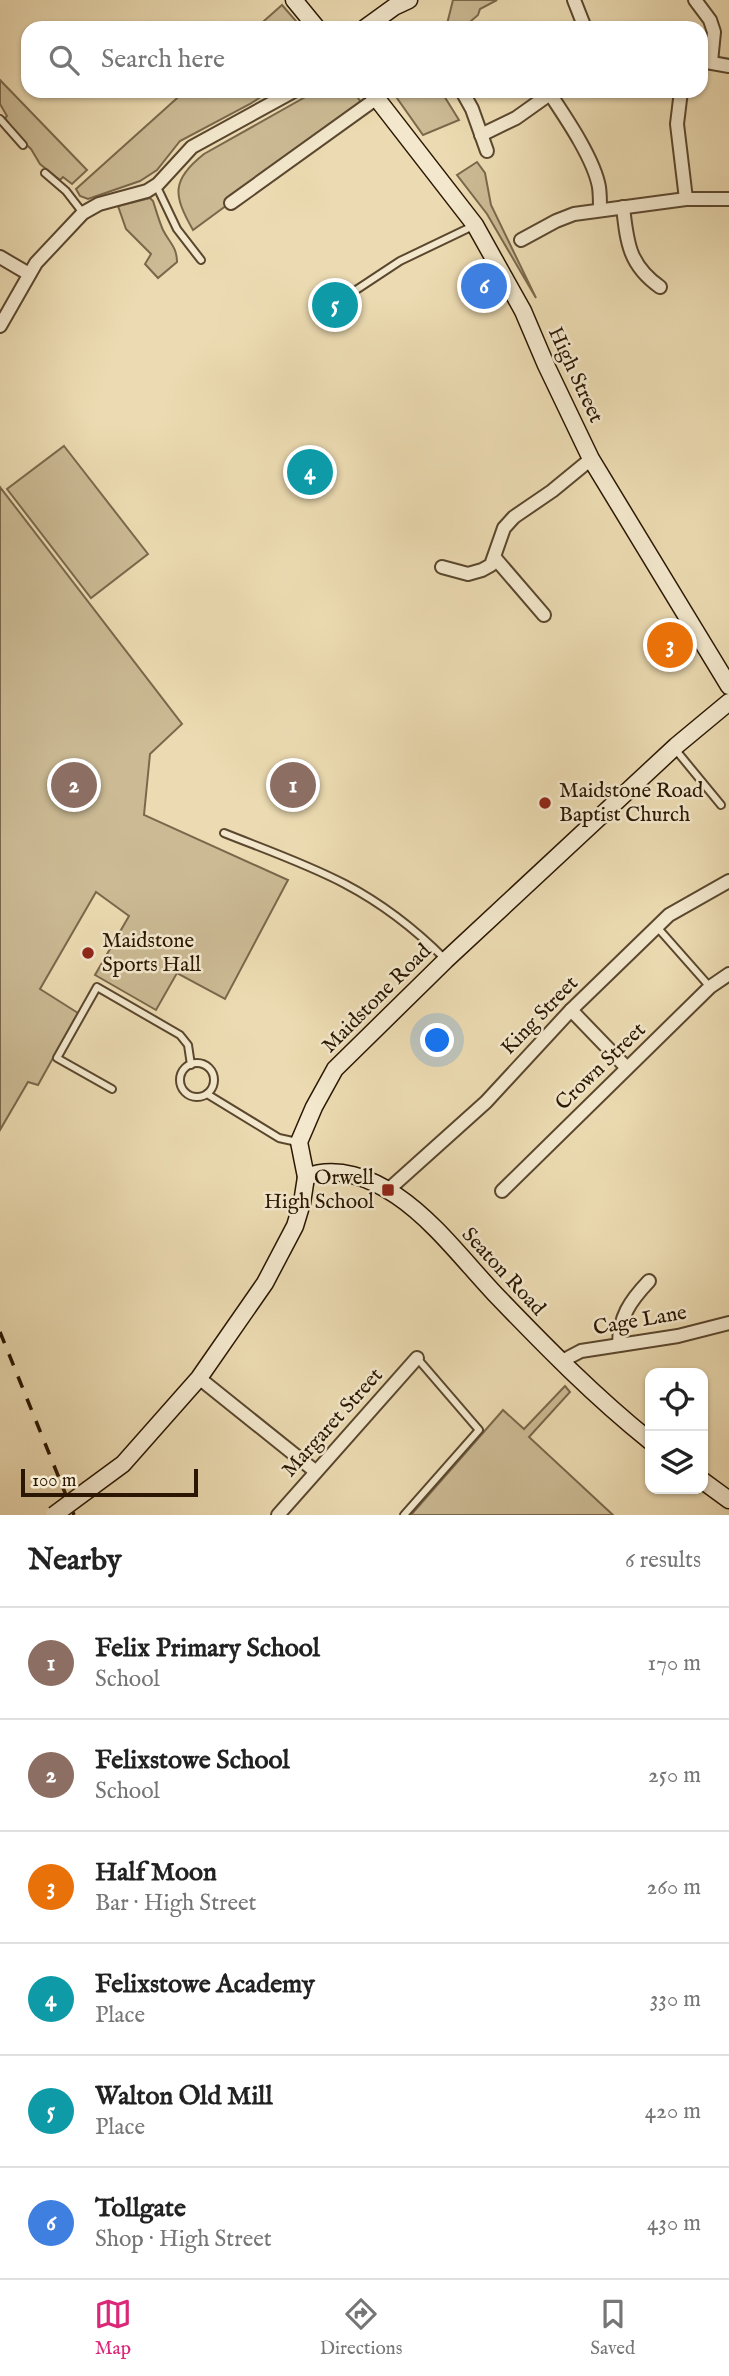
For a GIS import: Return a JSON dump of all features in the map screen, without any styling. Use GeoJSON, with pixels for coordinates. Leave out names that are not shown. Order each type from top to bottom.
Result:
{"type":"FeatureCollection","features":[{"type":"Feature","properties":{"kind":"street"},"geometry":{"type":"LineString","coordinates":[[294,0],[311,21]]}},
{"type":"Feature","properties":{"kind":"street"},"geometry":{"type":"LineString","coordinates":[[375,21],[409,0]]}},
{"type":"Feature","properties":{"kind":"street"},"geometry":{"type":"LineString","coordinates":[[574,0],[582,21]]}},
{"type":"Feature","properties":{"kind":"street"},"geometry":{"type":"LineString","coordinates":[[695,0],[710,20],[714,32],[708,54]]}},
{"type":"Feature","properties":{"kind":"street"},"geometry":{"type":"LineString","coordinates":[[708,61],[729,66]]}},
{"type":"Feature","properties":{"kind":"street"},"geometry":{"type":"LineString","coordinates":[[0,326],[29,274],[83,213],[99,204],[147,191],[192,147],[281,98]]}},
{"type":"Feature","properties":{"kind":"street"},"geometry":{"type":"LineString","coordinates":[[231,203],[370,98]]}},
{"type":"Feature","properties":{"kind":"street","name":"High Street"},"geometry":{"type":"LineString","coordinates":[[376,98],[475,225],[523,311],[545,365],[591,459],[729,686]]}},
{"type":"Feature","properties":{"kind":"street"},"geometry":{"type":"LineString","coordinates":[[466,98],[487,151]]}},
{"type":"Feature","properties":{"kind":"street"},"geometry":{"type":"LineString","coordinates":[[481,135],[516,118],[544,98]]}},
{"type":"Feature","properties":{"kind":"street"},"geometry":{"type":"LineString","coordinates":[[556,98],[592,167],[598,185],[600,209]]}},
{"type":"Feature","properties":{"kind":"street"},"geometry":{"type":"LineString","coordinates":[[680,98],[677,124],[686,199]]}},
{"type":"Feature","properties":{"kind":"street"},"geometry":{"type":"LineString","coordinates":[[521,240],[556,221],[600,209],[686,199],[729,199]]}},
{"type":"Feature","properties":{"kind":"street"},"geometry":{"type":"LineString","coordinates":[[623,207],[631,253],[645,276],[660,287]]}},
{"type":"Feature","properties":{"kind":"street"},"geometry":{"type":"LineString","coordinates":[[0,257],[29,274]]}},
{"type":"Feature","properties":{"kind":"street"},"geometry":{"type":"LineString","coordinates":[[442,566],[468,574],[491,565],[504,528],[514,517],[591,459]]}},
{"type":"Feature","properties":{"kind":"street"},"geometry":{"type":"LineString","coordinates":[[495,558],[544,615]]}},
{"type":"Feature","properties":{"kind":"street","name":"Maidstone Road"},"geometry":{"type":"LineString","coordinates":[[299,1142],[335,1069],[446,960],[674,748],[729,702]]}},
{"type":"Feature","properties":{"kind":"street","name":"King Street"},"geometry":{"type":"LineString","coordinates":[[388,1190],[486,1102],[571,1010],[669,915],[729,881]]}},
{"type":"Feature","properties":{"kind":"street","name":"Crown Street"},"geometry":{"type":"LineString","coordinates":[[502,1191],[710,987],[729,974]]}},
{"type":"Feature","properties":{"kind":"street"},"geometry":{"type":"LineString","coordinates":[[571,1010],[627,1068]]}},
{"type":"Feature","properties":{"kind":"street"},"geometry":{"type":"LineString","coordinates":[[54,1515],[122,1464],[199,1378],[258,1295],[283,1251],[303,1203],[306,1177],[299,1142]]}},
{"type":"Feature","properties":{"kind":"street","name":"Seaton Road"},"geometry":{"type":"LineString","coordinates":[[306,1177],[325,1172],[344,1173],[388,1190],[413,1209],[560,1362],[645,1437]]}},
{"type":"Feature","properties":{"kind":"street"},"geometry":{"type":"LineString","coordinates":[[619,1345],[619,1332],[625,1310],[649,1281]]}},
{"type":"Feature","properties":{"kind":"street","name":"Cage Lane"},"geometry":{"type":"LineString","coordinates":[[560,1362],[581,1351],[678,1336],[729,1323]]}},
{"type":"Feature","properties":{"kind":"street","name":"Margaret Street"},"geometry":{"type":"LineString","coordinates":[[278,1515],[417,1358]]}},
{"type":"Feature","properties":{"kind":"street"},"geometry":{"type":"LineString","coordinates":[[199,1378],[315,1471]]}},
{"type":"Feature","properties":{"kind":"street"},"geometry":{"type":"LineString","coordinates":[[708,1485],[729,1500]]}},
{"type":"Feature","properties":{"kind":"lane"},"geometry":{"type":"LineString","coordinates":[[0,119],[23,145]]}},
{"type":"Feature","properties":{"kind":"lane"},"geometry":{"type":"LineString","coordinates":[[45,173],[66,191],[83,213]]}},
{"type":"Feature","properties":{"kind":"lane"},"geometry":{"type":"LineString","coordinates":[[156,185],[177,229],[201,260]]}},
{"type":"Feature","properties":{"kind":"lane"},"geometry":{"type":"LineString","coordinates":[[350,293],[400,261],[475,225]]}},
{"type":"Feature","properties":{"kind":"lane"},"geometry":{"type":"LineString","coordinates":[[674,748],[720,804]]}},
{"type":"Feature","properties":{"kind":"lane"},"geometry":{"type":"LineString","coordinates":[[224,833],[344,883],[419,933],[446,960]]}},
{"type":"Feature","properties":{"kind":"lane"},"geometry":{"type":"LineString","coordinates":[[657,926],[710,987]]}},
{"type":"Feature","properties":{"kind":"lane"},"geometry":{"type":"LineString","coordinates":[[112,1089],[57,1058],[97,987],[180,1035],[188,1045],[191,1065]]}},
{"type":"Feature","properties":{"kind":"lane"},"geometry":{"type":"LineString","coordinates":[[191,1065],[205,1065],[211,1070],[213,1087],[207,1094],[199,1097],[183,1090],[180,1082],[182,1073],[191,1065]]}},
{"type":"Feature","properties":{"kind":"lane"},"geometry":{"type":"LineString","coordinates":[[207,1094],[279,1138],[291,1143],[299,1142]]}},
{"type":"Feature","properties":{"kind":"lane"},"geometry":{"type":"LineString","coordinates":[[404,1515],[479,1430],[417,1358]]}},
{"type":"Feature","properties":{"kind":"shaded area"},"geometry":{"type":"Polygon","coordinates":[[[453,0],[497,0],[480,9],[471,21],[448,21],[453,0]]]}},
{"type":"Feature","properties":{"kind":"shaded area"},"geometry":{"type":"Polygon","coordinates":[[[282,5],[296,21],[264,21],[282,5]]]}},
{"type":"Feature","properties":{"kind":"shaded area"},"geometry":{"type":"Polygon","coordinates":[[[0,80],[87,170],[72,184],[63,177],[60,180],[40,164],[31,149],[17,136],[5,118],[7,116],[0,104],[0,80]]]}},
{"type":"Feature","properties":{"kind":"shaded area"},"geometry":{"type":"Polygon","coordinates":[[[177,98],[259,98],[180,141],[157,170],[140,181],[88,199],[80,196],[76,189],[177,98]]]}},
{"type":"Feature","properties":{"kind":"shaded area"},"geometry":{"type":"Polygon","coordinates":[[[304,98],[358,98],[363,105],[193,230],[182,207],[179,189],[186,172],[204,154],[304,98]]]}},
{"type":"Feature","properties":{"kind":"shaded area"},"geometry":{"type":"Polygon","coordinates":[[[397,98],[445,98],[459,120],[423,135],[397,98]]]}},
{"type":"Feature","properties":{"kind":"shaded area"},"geometry":{"type":"Polygon","coordinates":[[[477,162],[485,173],[491,205],[536,298],[487,214],[457,175],[477,162]]]}},
{"type":"Feature","properties":{"kind":"shaded area"},"geometry":{"type":"Polygon","coordinates":[[[150,198],[177,257],[177,262],[158,278],[145,264],[151,254],[126,229],[118,206],[150,198]]]}},
{"type":"Feature","properties":{"kind":"shaded area"},"geometry":{"type":"Polygon","coordinates":[[[64,446],[148,554],[91,598],[7,489],[64,446]]]}},
{"type":"Feature","properties":{"kind":"shaded area"},"geometry":{"type":"Polygon","coordinates":[[[0,487],[182,724],[150,754],[144,815],[288,880],[225,999],[177,973],[156,1010],[95,975],[129,916],[96,892],[40,989],[78,1013],[38,1085],[28,1082],[0,1130],[0,487]]]}},
{"type":"Feature","properties":{"kind":"shaded area"},"geometry":{"type":"Polygon","coordinates":[[[565,1386],[570,1392],[529,1437],[613,1515],[411,1515],[503,1410],[524,1429],[565,1386]]]}},
{"type":"Feature","properties":{"kind":"railway"},"geometry":{"type":"LineString","coordinates":[[0,1332],[74,1515]]}},
{"type":"Feature","properties":{"kind":"place","name":"Tollgate"},"geometry":{"type":"Point","coordinates":[484,286]}},
{"type":"Feature","properties":{"kind":"place","name":"Walton Old Mill"},"geometry":{"type":"Point","coordinates":[335,305]}},
{"type":"Feature","properties":{"kind":"place","name":"Felixstowe Academy"},"geometry":{"type":"Point","coordinates":[310,472]}},
{"type":"Feature","properties":{"kind":"place","name":"Half Moon"},"geometry":{"type":"Point","coordinates":[670,645]}},
{"type":"Feature","properties":{"kind":"place","name":"Felixstowe School"},"geometry":{"type":"Point","coordinates":[74,785]}},
{"type":"Feature","properties":{"kind":"place","name":"Felix Primary School"},"geometry":{"type":"Point","coordinates":[293,785]}},
{"type":"Feature","properties":{"kind":"place","name":"Maidstone Road Baptist Church"},"geometry":{"type":"Point","coordinates":[545,803]}},
{"type":"Feature","properties":{"kind":"place","name":"Maidstone Sports Hall"},"geometry":{"type":"Point","coordinates":[88,953]}},
{"type":"Feature","properties":{"kind":"place","name":"Orwell High School"},"geometry":{"type":"Point","coordinates":[388,1190]}}]}
